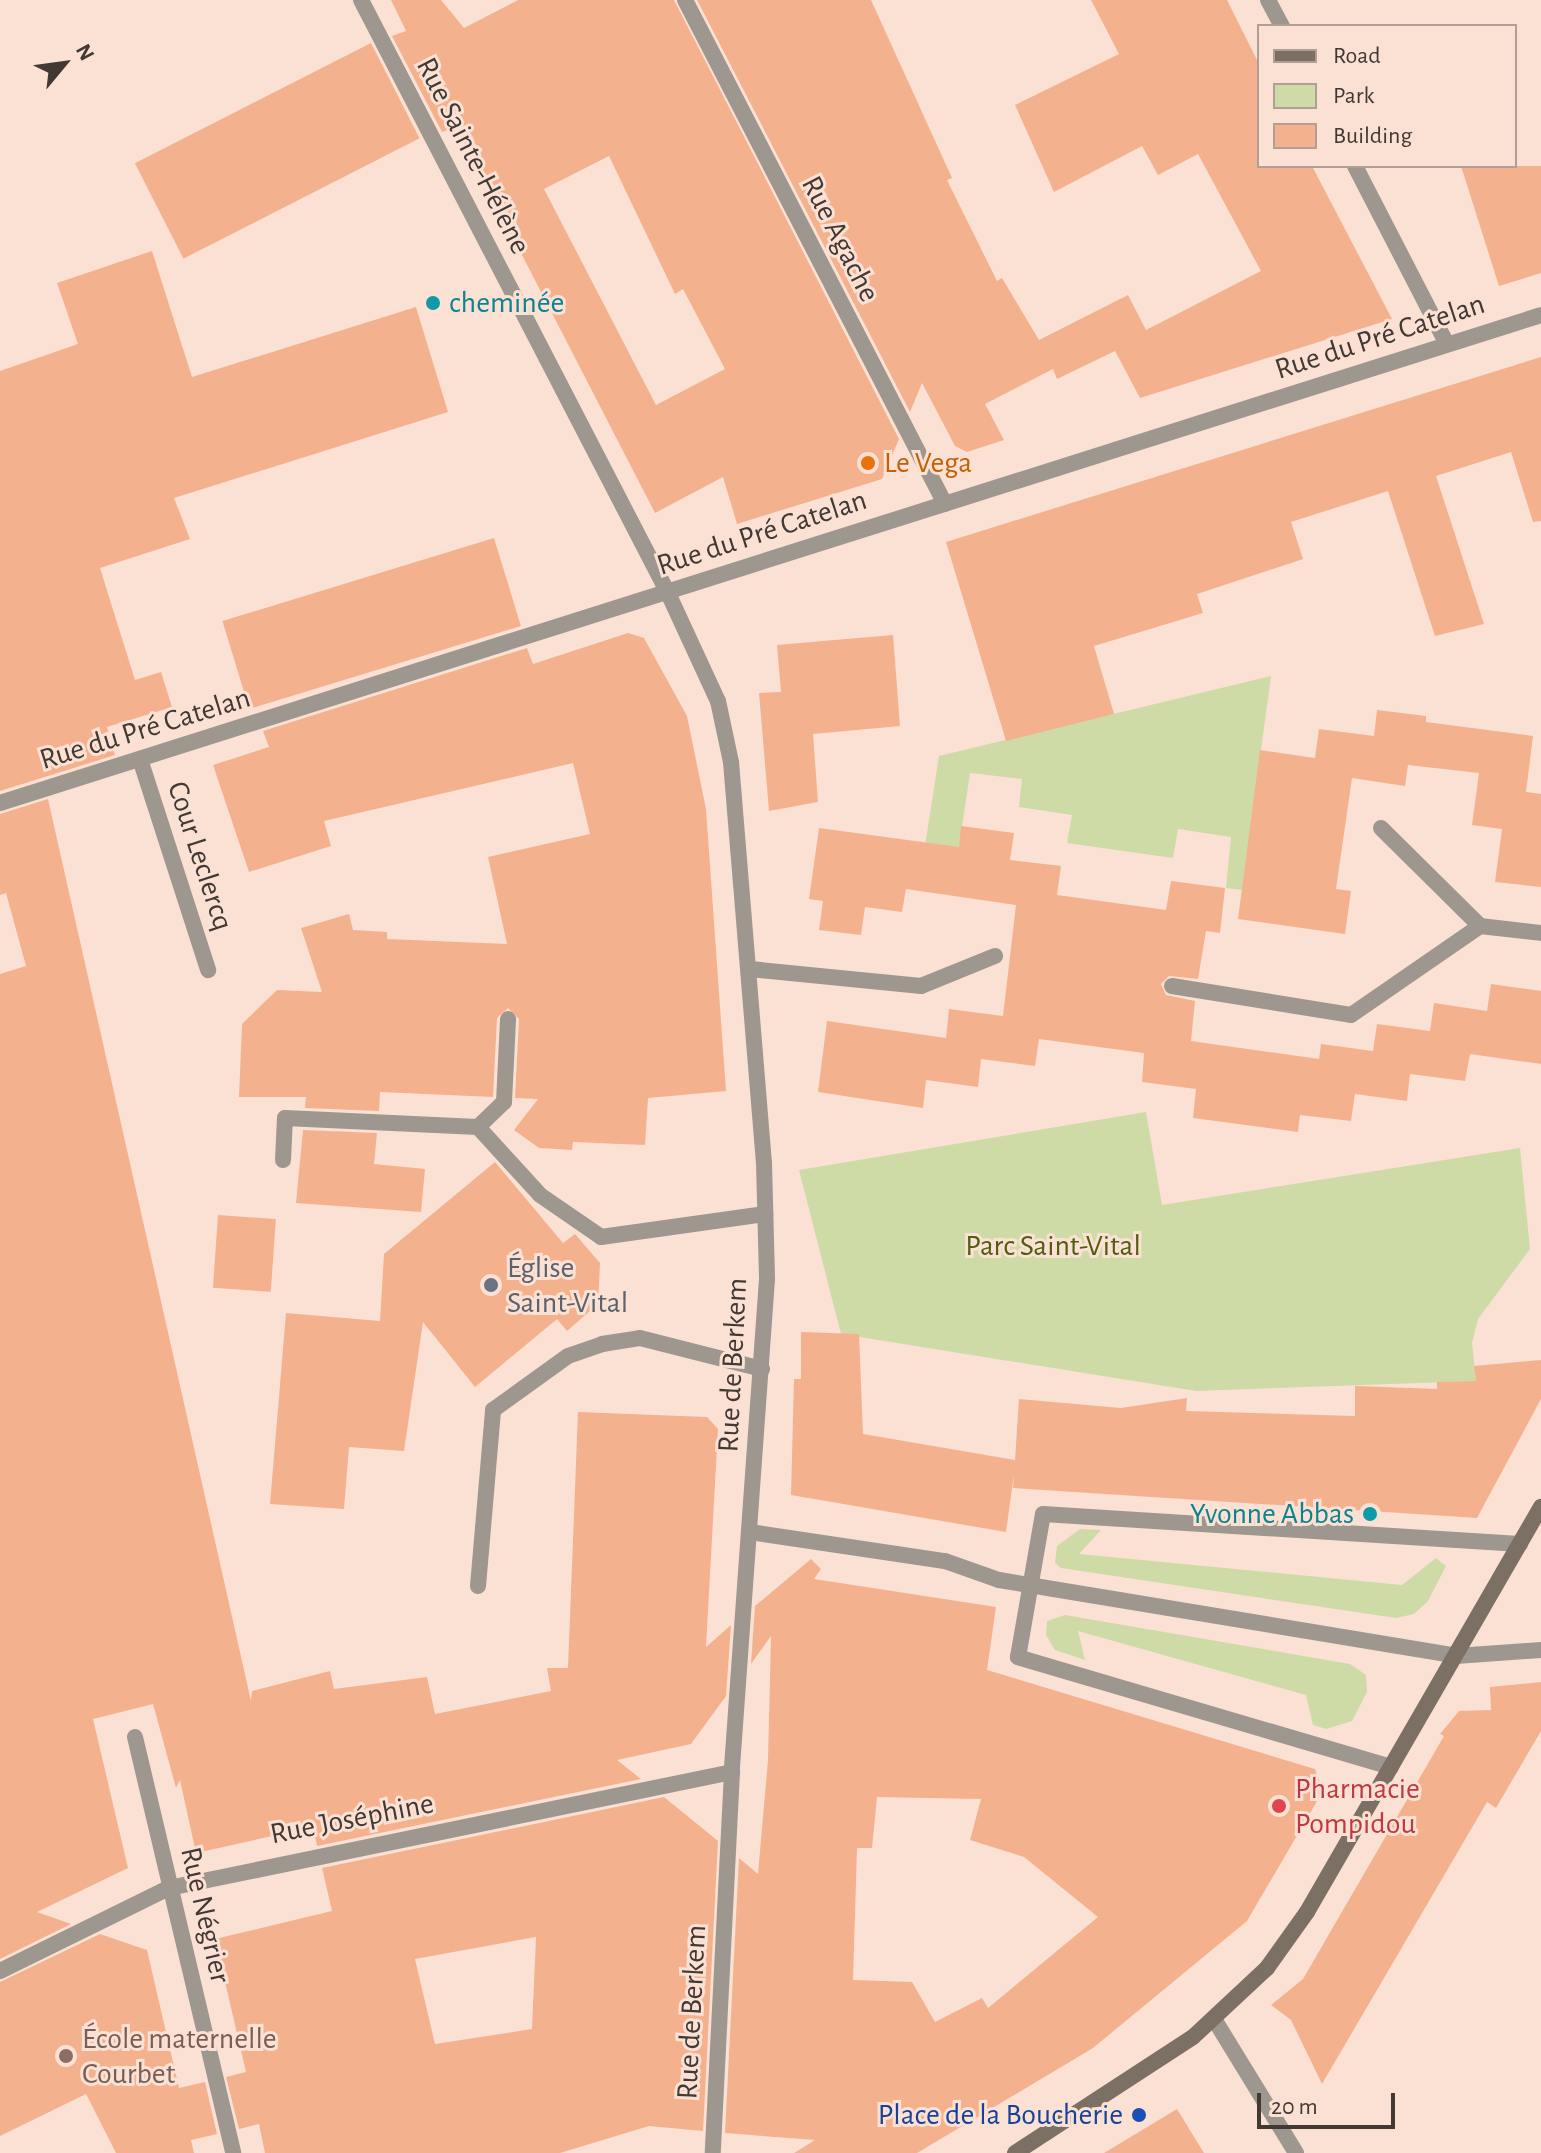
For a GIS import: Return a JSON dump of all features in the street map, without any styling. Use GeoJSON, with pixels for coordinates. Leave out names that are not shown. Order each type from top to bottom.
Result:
{"type":"FeatureCollection","features":[{"type":"Feature","properties":{"kind":"street","name":"Rue Sainte-Hélène"},"geometry":{"type":"LineString","coordinates":[[361,0],[668,593]]}},
{"type":"Feature","properties":{"kind":"street","name":"Rue Agache"},"geometry":{"type":"LineString","coordinates":[[685,0],[945,504]]}},
{"type":"Feature","properties":{"kind":"street"},"geometry":{"type":"LineString","coordinates":[[1268,0],[1281,24]]}},
{"type":"Feature","properties":{"kind":"street"},"geometry":{"type":"LineString","coordinates":[[1356,168],[1447,344]]}},
{"type":"Feature","properties":{"kind":"street","name":"Rue du Pré Catelan"},"geometry":{"type":"LineString","coordinates":[[0,803],[1541,315]]}},
{"type":"Feature","properties":{"kind":"street","name":"Rue de Berkem"},"geometry":{"type":"LineString","coordinates":[[668,593],[706,672],[725,728],[750,969],[765,1214],[762,1369],[732,1772],[713,2153]]}},
{"type":"Feature","properties":{"kind":"street","name":"Cour Leclercq"},"geometry":{"type":"LineString","coordinates":[[140,759],[208,970]]}},
{"type":"Feature","properties":{"kind":"street"},"geometry":{"type":"LineString","coordinates":[[1381,828],[1480,926],[1541,933]]}},
{"type":"Feature","properties":{"kind":"street"},"geometry":{"type":"LineString","coordinates":[[1172,986],[1351,1015],[1480,926]]}},
{"type":"Feature","properties":{"kind":"street"},"geometry":{"type":"LineString","coordinates":[[750,969],[921,986],[995,956]]}},
{"type":"Feature","properties":{"kind":"street"},"geometry":{"type":"LineString","coordinates":[[478,1127],[504,1102],[508,1019]]}},
{"type":"Feature","properties":{"kind":"street"},"geometry":{"type":"LineString","coordinates":[[283,1160],[285,1118],[478,1127],[540,1195],[601,1237],[765,1214]]}},
{"type":"Feature","properties":{"kind":"street"},"geometry":{"type":"LineString","coordinates":[[478,1586],[493,1410],[568,1356],[602,1344],[640,1338],[762,1369]]}},
{"type":"Feature","properties":{"kind":"street"},"geometry":{"type":"LineString","coordinates":[[1015,2153],[1159,2061],[1214,2019],[1283,1948],[1541,1507]]}},
{"type":"Feature","properties":{"kind":"street"},"geometry":{"type":"LineString","coordinates":[[1391,1767],[1018,1657],[1043,1514],[1520,1544]]}},
{"type":"Feature","properties":{"kind":"street"},"geometry":{"type":"LineString","coordinates":[[750,1532],[945,1561],[1031,1585],[1456,1656],[1541,1650]]}},
{"type":"Feature","properties":{"kind":"street","name":"Rue Négrier"},"geometry":{"type":"LineString","coordinates":[[135,1737],[233,2153]]}},
{"type":"Feature","properties":{"kind":"street","name":"Rue Joséphine"},"geometry":{"type":"LineString","coordinates":[[0,1971],[169,1888],[732,1772]]}},
{"type":"Feature","properties":{"kind":"street"},"geometry":{"type":"LineString","coordinates":[[1214,2019],[1296,2153]]}},
{"type":"Feature","properties":{"kind":"green space"},"geometry":{"type":"Polygon","coordinates":[[[1271,676],[1242,890],[1226,888],[1231,837],[1178,829],[1173,858],[1067,843],[1072,815],[1019,807],[1022,779],[970,773],[956,867],[922,865],[939,756],[1271,676]]]}},
{"type":"Feature","properties":{"kind":"green space","name":"Parc Saint-Vital"},"geometry":{"type":"Polygon","coordinates":[[[1146,1112],[1162,1205],[1520,1148],[1530,1249],[1478,1319],[1472,1343],[1476,1381],[1196,1391],[841,1334],[799,1170],[1146,1112]]]}},
{"type":"Feature","properties":{"kind":"green space"},"geometry":{"type":"Polygon","coordinates":[[[1080,1529],[1101,1530],[1079,1554],[1402,1585],[1436,1558],[1446,1566],[1428,1601],[1414,1614],[1396,1618],[1061,1568],[1055,1563],[1057,1546],[1080,1529]]]}},
{"type":"Feature","properties":{"kind":"green space"},"geometry":{"type":"Polygon","coordinates":[[[1065,1615],[1350,1664],[1366,1675],[1367,1692],[1352,1721],[1326,1729],[1313,1725],[1306,1695],[1078,1631],[1085,1660],[1055,1650],[1046,1635],[1047,1621],[1065,1615]]]}},
{"type":"Feature","properties":{"kind":"building"},"geometry":{"type":"Polygon","coordinates":[[[391,0],[441,0],[464,28],[518,0],[674,0],[899,439],[882,479],[737,524],[723,477],[655,513],[456,127],[442,132],[392,36],[406,31],[391,0]],[[609,156],[544,189],[656,405],[725,369],[683,289],[675,294],[609,156]]]}},
{"type":"Feature","properties":{"kind":"building"},"geometry":{"type":"Polygon","coordinates":[[[697,0],[871,0],[952,178],[947,180],[997,281],[1002,278],[1039,340],[1128,295],[1146,330],[1261,271],[1198,154],[1158,175],[1142,146],[1054,192],[1015,105],[1119,54],[1091,0],[1227,0],[1257,60],[1257,168],[1313,168],[1392,319],[1140,398],[1115,351],[1057,379],[1053,369],[985,404],[1004,440],[967,452],[955,446],[922,383],[910,412],[697,0]]]}},
{"type":"Feature","properties":{"kind":"building"},"geometry":{"type":"Polygon","coordinates":[[[371,43],[420,138],[183,259],[135,163],[371,43]]]}},
{"type":"Feature","properties":{"kind":"building"},"geometry":{"type":"Polygon","coordinates":[[[1541,166],[1541,273],[1499,286],[1462,168],[1541,166]]]}},
{"type":"Feature","properties":{"kind":"building"},"geometry":{"type":"Polygon","coordinates":[[[152,251],[192,377],[416,307],[448,412],[174,498],[190,539],[100,568],[135,680],[161,672],[172,707],[107,727],[115,755],[0,791],[0,371],[78,344],[57,283],[152,251]]]}},
{"type":"Feature","properties":{"kind":"building"},"geometry":{"type":"Polygon","coordinates":[[[1541,357],[1541,521],[1533,522],[1511,452],[1436,476],[1484,624],[1435,636],[1388,491],[1291,522],[1303,559],[1197,594],[1203,613],[1094,646],[1114,714],[1006,741],[946,542],[1541,357]]]}},
{"type":"Feature","properties":{"kind":"building"},"geometry":{"type":"Polygon","coordinates":[[[494,538],[521,626],[249,709],[222,621],[494,538]]]}},
{"type":"Feature","properties":{"kind":"building"},"geometry":{"type":"Polygon","coordinates":[[[628,633],[644,638],[687,716],[706,809],[726,1091],[648,1098],[645,1145],[573,1142],[572,1150],[539,1148],[514,1130],[538,1099],[515,1098],[519,1019],[508,1008],[497,1018],[493,1097],[380,1092],[379,1111],[305,1108],[306,1097],[239,1097],[242,1024],[277,990],[322,992],[301,928],[349,914],[353,930],[387,932],[387,939],[507,944],[488,857],[590,834],[573,763],[324,821],[331,846],[249,872],[213,765],[269,747],[263,731],[527,648],[533,664],[628,633]]]}},
{"type":"Feature","properties":{"kind":"building"},"geometry":{"type":"Polygon","coordinates":[[[893,635],[900,726],[813,734],[818,802],[769,811],[759,693],[781,692],[777,645],[893,635]]]}},
{"type":"Feature","properties":{"kind":"building"},"geometry":{"type":"Polygon","coordinates":[[[1377,710],[1426,716],[1426,722],[1533,736],[1526,792],[1541,794],[1541,887],[1495,882],[1502,829],[1472,825],[1479,773],[1408,765],[1405,786],[1352,778],[1336,889],[1351,891],[1345,934],[1238,919],[1260,750],[1315,758],[1319,729],[1374,736],[1377,710]]]}},
{"type":"Feature","properties":{"kind":"building"},"geometry":{"type":"Polygon","coordinates":[[[48,799],[251,1701],[252,1691],[330,1671],[334,1689],[427,1677],[435,1714],[551,1691],[547,1668],[568,1668],[578,1412],[707,1417],[718,1429],[706,1647],[731,1625],[726,1696],[691,1744],[617,1760],[641,1779],[317,1846],[313,1827],[196,1853],[180,1780],[176,1788],[153,1704],[93,1719],[128,1868],[37,1912],[71,1924],[0,1959],[0,974],[26,966],[6,893],[0,895],[0,814],[48,799]]]}},
{"type":"Feature","properties":{"kind":"building"},"geometry":{"type":"Polygon","coordinates":[[[961,826],[1014,833],[1010,860],[1061,866],[1057,895],[1166,910],[1171,881],[1225,888],[1220,933],[1206,931],[1198,979],[1169,976],[1161,984],[1166,995],[1195,1001],[1191,1041],[1319,1059],[1321,1044],[1373,1051],[1377,1024],[1430,1031],[1434,1003],[1487,1011],[1491,984],[1541,991],[1541,1064],[1470,1054],[1465,1081],[1410,1074],[1407,1101],[1355,1094],[1351,1121],[1300,1115],[1298,1132],[1193,1118],[1196,1089],[1142,1082],[1144,1053],[1039,1039],[1035,1066],[981,1059],[978,1087],[926,1080],[923,1108],[818,1092],[827,1021],[946,1038],[949,1009],[1003,1016],[1016,905],[906,889],[902,912],[865,907],[861,935],[819,930],[823,901],[809,899],[819,828],[959,847],[961,826]]]}},
{"type":"Feature","properties":{"kind":"building"},"geometry":{"type":"Polygon","coordinates":[[[303,1130],[377,1133],[374,1164],[425,1169],[421,1212],[296,1203],[303,1130]]]}},
{"type":"Feature","properties":{"kind":"building"},"geometry":{"type":"Polygon","coordinates":[[[495,1162],[563,1243],[575,1234],[600,1263],[598,1304],[567,1331],[557,1319],[475,1387],[423,1322],[404,1451],[349,1447],[344,1509],[270,1504],[286,1313],[380,1321],[384,1254],[495,1162]]]}},
{"type":"Feature","properties":{"kind":"building"},"geometry":{"type":"Polygon","coordinates":[[[218,1215],[276,1219],[271,1292],[213,1288],[218,1215]]]}},
{"type":"Feature","properties":{"kind":"building"},"geometry":{"type":"Polygon","coordinates":[[[801,1332],[859,1334],[863,1434],[1015,1460],[1019,1399],[1121,1408],[1187,1398],[1186,1411],[1355,1416],[1355,1386],[1437,1389],[1437,1382],[1476,1381],[1474,1366],[1541,1360],[1541,1399],[1477,1518],[1013,1488],[1014,1474],[1006,1532],[791,1495],[794,1379],[801,1379],[801,1332]]]}},
{"type":"Feature","properties":{"kind":"building"},"geometry":{"type":"Polygon","coordinates":[[[811,1559],[821,1569],[814,1579],[996,1607],[987,1670],[1315,1769],[1323,1791],[1247,1921],[1093,2048],[917,2153],[794,2153],[815,2140],[725,2133],[739,1858],[758,1874],[768,1760],[771,1636],[751,1664],[755,1606],[811,1559]],[[877,1797],[872,1848],[857,1848],[853,1980],[912,1982],[935,2022],[982,1998],[988,2008],[1098,1917],[1024,1857],[970,1840],[981,1799],[877,1797]]]}},
{"type":"Feature","properties":{"kind":"building"},"geometry":{"type":"Polygon","coordinates":[[[1541,1682],[1541,1731],[1496,1808],[1487,1802],[1322,2084],[1291,2020],[1271,2005],[1303,1979],[1444,1736],[1440,1734],[1459,1711],[1491,1710],[1490,1687],[1541,1682]]]}},
{"type":"Feature","properties":{"kind":"building"},"geometry":{"type":"Polygon","coordinates":[[[664,1797],[718,1841],[703,2131],[649,2126],[560,2153],[265,2153],[259,2124],[239,2129],[226,2077],[246,2072],[215,1939],[332,1911],[322,1868],[664,1797]],[[536,1937],[415,1959],[435,2044],[532,2029],[536,1937]]]}},
{"type":"Feature","properties":{"kind":"building","name":"École maternelle Courbet"},"geometry":{"type":"Polygon","coordinates":[[[100,1934],[147,1950],[179,2088],[205,2082],[217,2134],[191,2140],[194,2153],[116,2153],[86,2094],[0,2136],[0,1982],[100,1934]]]}},
{"type":"Feature","properties":{"kind":"building"},"geometry":{"type":"Polygon","coordinates":[[[1177,2109],[1204,2153],[1104,2153],[1177,2109]]]}},
{"type":"Feature","properties":{"kind":"place","name":"cheminée"},"geometry":{"type":"Point","coordinates":[433,303]}},
{"type":"Feature","properties":{"kind":"place","name":"Le Vega"},"geometry":{"type":"Point","coordinates":[868,463]}},
{"type":"Feature","properties":{"kind":"place","name":"Église Saint-Vital"},"geometry":{"type":"Point","coordinates":[491,1285]}},
{"type":"Feature","properties":{"kind":"place","name":"Yvonne Abbas"},"geometry":{"type":"Point","coordinates":[1370,1514]}},
{"type":"Feature","properties":{"kind":"place","name":"Pharmacie Pompidou"},"geometry":{"type":"Point","coordinates":[1279,1806]}},
{"type":"Feature","properties":{"kind":"place","name":"École maternelle Courbet"},"geometry":{"type":"Point","coordinates":[66,2056]}},
{"type":"Feature","properties":{"kind":"place","name":"Place de la Boucherie"},"geometry":{"type":"Point","coordinates":[1139,2115]}}]}
